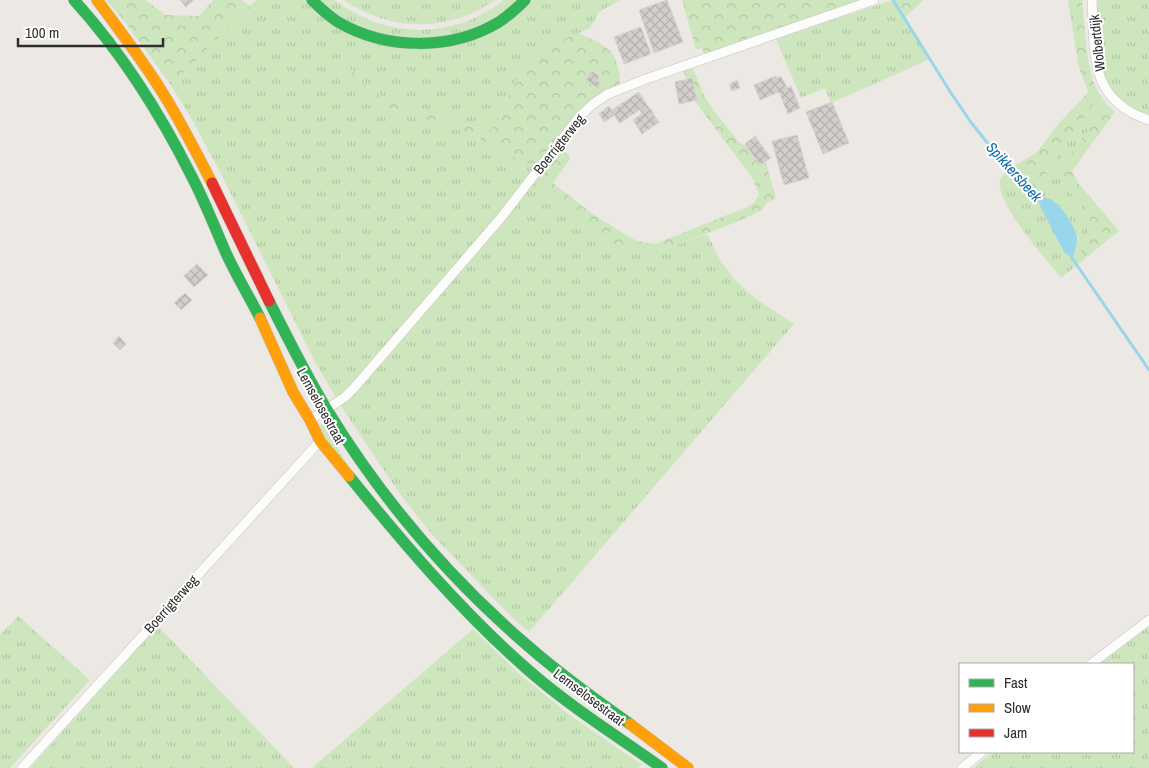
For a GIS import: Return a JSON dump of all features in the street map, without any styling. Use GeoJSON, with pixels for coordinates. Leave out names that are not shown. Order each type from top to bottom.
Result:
{"type":"FeatureCollection","features":[{"type":"Feature","properties":{"kind":"street","name":"Lemselosestraat"},"geometry":{"type":"LineString","coordinates":[[74,0],[93,21],[136,78],[160,116],[193,178],[227,255],[266,330],[293,392],[320,441],[352,482],[427,570],[486,630],[528,670],[571,704],[662,768]]}},
{"type":"Feature","properties":{"kind":"street"},"geometry":{"type":"LineString","coordinates":[[97,0],[146,66],[173,109],[202,163],[293,349],[327,409],[390,501],[467,589],[527,645],[557,670],[688,768]]}},
{"type":"Feature","properties":{"kind":"street"},"geometry":{"type":"LineString","coordinates":[[312,0],[338,22],[356,31],[398,43],[416,44],[440,42],[478,32],[496,24],[525,0]]}},
{"type":"Feature","properties":{"kind":"street","name":"Boerrigterweg"},"geometry":{"type":"LineString","coordinates":[[310,420],[346,397],[500,219],[580,116],[593,104],[608,94],[646,79],[874,0]]}},
{"type":"Feature","properties":{"kind":"street","name":"Wolbertdijk"},"geometry":{"type":"LineString","coordinates":[[1092,0],[1097,65],[1102,83],[1120,107],[1149,120]]}},
{"type":"Feature","properties":{"kind":"street","name":"Boerrigterweg"},"geometry":{"type":"LineString","coordinates":[[22,768],[320,441]]}},
{"type":"Feature","properties":{"kind":"street"},"geometry":{"type":"LineString","coordinates":[[1092,663],[1149,620]]}},
{"type":"Feature","properties":{"kind":"street"},"geometry":{"type":"LineString","coordinates":[[962,768],[981,753]]}},
{"type":"Feature","properties":{"kind":"green space"},"geometry":{"type":"Polygon","coordinates":[[[106,0],[145,0],[166,15],[199,16],[213,0],[242,0],[250,6],[171,85],[124,21],[106,0]]]}},
{"type":"Feature","properties":{"kind":"green space"},"geometry":{"type":"Polygon","coordinates":[[[256,0],[306,0],[319,13],[407,48],[513,17],[532,0],[620,0],[599,12],[590,28],[536,51],[511,89],[496,126],[490,130],[474,127],[386,100],[364,84],[346,66],[344,69],[363,90],[383,106],[475,135],[490,146],[537,168],[506,209],[354,385],[338,397],[335,396],[314,360],[221,174],[171,85],[256,0]]]}},
{"type":"Feature","properties":{"kind":"green space"},"geometry":{"type":"Polygon","coordinates":[[[319,0],[334,0],[377,23],[418,30],[459,24],[473,19],[504,0],[519,0],[502,13],[464,31],[444,36],[423,38],[382,34],[361,27],[338,15],[319,0]]]}},
{"type":"Feature","properties":{"kind":"green space"},"geometry":{"type":"Polygon","coordinates":[[[343,0],[495,0],[481,9],[449,21],[417,24],[387,20],[372,15],[343,0]]]}},
{"type":"Feature","properties":{"kind":"green space"},"geometry":{"type":"Polygon","coordinates":[[[682,0],[868,0],[705,56],[702,48],[696,50],[682,0]]]}},
{"type":"Feature","properties":{"kind":"green space"},"geometry":{"type":"Polygon","coordinates":[[[893,0],[930,59],[831,103],[825,88],[801,98],[776,39],[893,0]]]}},
{"type":"Feature","properties":{"kind":"green space"},"geometry":{"type":"Polygon","coordinates":[[[893,0],[924,0],[904,18],[893,0]]]}},
{"type":"Feature","properties":{"kind":"green space"},"geometry":{"type":"Polygon","coordinates":[[[1068,0],[1082,0],[1089,63],[1095,86],[1100,95],[1044,176],[1034,195],[1008,169],[1036,153],[1059,123],[1088,91],[1079,68],[1068,0]]]}},
{"type":"Feature","properties":{"kind":"green space"},"geometry":{"type":"Polygon","coordinates":[[[1095,0],[1149,0],[1149,116],[1124,105],[1108,87],[1102,69],[1095,0]]]}},
{"type":"Feature","properties":{"kind":"green space"},"geometry":{"type":"Polygon","coordinates":[[[578,33],[610,51],[617,64],[620,85],[609,90],[537,168],[490,146],[475,135],[383,106],[363,90],[344,69],[346,66],[350,68],[364,84],[386,100],[474,127],[490,130],[496,125],[511,89],[536,51],[578,33]]]}},
{"type":"Feature","properties":{"kind":"green space"},"geometry":{"type":"Polygon","coordinates":[[[692,67],[705,97],[739,142],[764,155],[776,198],[766,204],[761,211],[665,249],[645,253],[628,250],[611,243],[588,228],[531,184],[558,148],[569,155],[570,159],[553,183],[591,213],[626,235],[637,241],[655,244],[754,203],[759,195],[753,179],[694,100],[683,70],[692,67]]]}},
{"type":"Feature","properties":{"kind":"green space"},"geometry":{"type":"Polygon","coordinates":[[[1100,95],[1106,104],[1063,166],[1060,178],[1063,185],[1084,207],[1090,220],[1090,228],[1084,240],[1077,265],[1061,278],[1024,232],[1006,204],[1001,192],[1000,180],[1008,169],[1034,194],[1044,176],[1100,95]],[[1041,197],[1075,251],[1078,237],[1041,197]]]}},
{"type":"Feature","properties":{"kind":"green space"},"geometry":{"type":"Polygon","coordinates":[[[1106,104],[1115,112],[1072,171],[1079,184],[1119,231],[1077,265],[1084,240],[1090,228],[1090,220],[1084,207],[1063,185],[1060,178],[1063,166],[1106,104]]]}},
{"type":"Feature","properties":{"kind":"green space"},"geometry":{"type":"Polygon","coordinates":[[[531,184],[588,228],[611,243],[628,250],[645,253],[665,249],[707,234],[722,262],[742,287],[794,324],[529,632],[494,599],[429,531],[397,490],[341,406],[411,327],[531,184]]]}},
{"type":"Feature","properties":{"kind":"green space"},"geometry":{"type":"Polygon","coordinates":[[[322,424],[327,431],[361,486],[317,427],[322,424]]]}},
{"type":"Feature","properties":{"kind":"green space"},"geometry":{"type":"Polygon","coordinates":[[[18,616],[90,680],[10,768],[0,768],[0,635],[18,616]]]}},
{"type":"Feature","properties":{"kind":"green space"},"geometry":{"type":"Polygon","coordinates":[[[1149,623],[1149,768],[973,768],[992,753],[1134,753],[1134,663],[1100,663],[1149,623]]]}},
{"type":"Feature","properties":{"kind":"green space"},"geometry":{"type":"Polygon","coordinates":[[[158,626],[294,768],[30,768],[158,626]]]}},
{"type":"Feature","properties":{"kind":"green space"},"geometry":{"type":"Polygon","coordinates":[[[473,629],[518,673],[568,714],[642,765],[638,768],[312,768],[473,629]]]}},
{"type":"Feature","properties":{"kind":"water"},"geometry":{"type":"Polygon","coordinates":[[[1041,197],[1056,203],[1064,211],[1073,226],[1077,239],[1076,249],[1072,258],[1064,252],[1041,208],[1038,199],[1041,197]]]}},
{"type":"Feature","properties":{"kind":"building"},"geometry":{"type":"Polygon","coordinates":[[[180,0],[194,0],[186,7],[180,0]]]}},
{"type":"Feature","properties":{"kind":"building"},"geometry":{"type":"Polygon","coordinates":[[[667,0],[683,42],[654,53],[639,10],[667,0]]]}},
{"type":"Feature","properties":{"kind":"building"},"geometry":{"type":"Polygon","coordinates":[[[641,27],[651,54],[624,64],[614,37],[641,27]]]}},
{"type":"Feature","properties":{"kind":"building"},"geometry":{"type":"Polygon","coordinates":[[[591,71],[600,76],[597,81],[601,83],[598,88],[586,80],[591,71]]]}},
{"type":"Feature","properties":{"kind":"building"},"geometry":{"type":"Polygon","coordinates":[[[776,76],[777,78],[781,76],[787,88],[791,86],[800,108],[788,114],[779,92],[760,100],[754,85],[776,76]]]}},
{"type":"Feature","properties":{"kind":"building"},"geometry":{"type":"Polygon","coordinates":[[[692,78],[697,100],[679,104],[675,82],[692,78]]]}},
{"type":"Feature","properties":{"kind":"building"},"geometry":{"type":"Polygon","coordinates":[[[737,80],[740,88],[732,91],[729,84],[737,80]]]}},
{"type":"Feature","properties":{"kind":"building"},"geometry":{"type":"Polygon","coordinates":[[[639,92],[647,105],[620,123],[609,106],[612,110],[639,92]]]}},
{"type":"Feature","properties":{"kind":"building"},"geometry":{"type":"Polygon","coordinates":[[[832,102],[849,143],[823,154],[806,112],[832,102]]]}},
{"type":"Feature","properties":{"kind":"building"},"geometry":{"type":"Polygon","coordinates":[[[647,105],[650,108],[642,114],[640,110],[647,105]]]}},
{"type":"Feature","properties":{"kind":"building"},"geometry":{"type":"Polygon","coordinates":[[[609,106],[614,115],[604,122],[599,114],[609,106]]]}},
{"type":"Feature","properties":{"kind":"building"},"geometry":{"type":"Polygon","coordinates":[[[650,108],[654,115],[637,126],[633,120],[650,108]]]}},
{"type":"Feature","properties":{"kind":"building"},"geometry":{"type":"Polygon","coordinates":[[[654,115],[659,122],[642,134],[637,126],[654,115]]]}},
{"type":"Feature","properties":{"kind":"building"},"geometry":{"type":"Polygon","coordinates":[[[797,135],[809,178],[784,185],[772,141],[797,135]]]}},
{"type":"Feature","properties":{"kind":"building"},"geometry":{"type":"Polygon","coordinates":[[[755,136],[771,158],[760,165],[745,144],[755,136]]]}},
{"type":"Feature","properties":{"kind":"building"},"geometry":{"type":"Polygon","coordinates":[[[197,264],[208,275],[194,287],[184,276],[197,264]]]}},
{"type":"Feature","properties":{"kind":"building"},"geometry":{"type":"Polygon","coordinates":[[[185,293],[192,300],[181,310],[174,303],[185,293]]]}},
{"type":"Feature","properties":{"kind":"building"},"geometry":{"type":"Polygon","coordinates":[[[119,336],[126,344],[120,350],[113,343],[119,336]]]}},
{"type":"Feature","properties":{"kind":"waterway","name":"Spikkersbeek"},"geometry":{"type":"LineString","coordinates":[[893,0],[970,121],[1008,169],[1040,200]]}},
{"type":"Feature","properties":{"kind":"waterway","name":"Spikkersbeek"},"geometry":{"type":"LineString","coordinates":[[1071,255],[1149,370]]}},
{"type":"Feature","properties":{"kind":"traffic: fast"},"geometry":{"type":"LineString","coordinates":[[74,0],[124,62],[167,130],[197,186],[230,261],[260,318]]}},
{"type":"Feature","properties":{"kind":"traffic: fast"},"geometry":{"type":"LineString","coordinates":[[312,0],[335,20],[357,31],[397,42],[418,43],[440,42],[480,31],[502,20],[525,0]]}},
{"type":"Feature","properties":{"kind":"traffic: fast"},"geometry":{"type":"LineString","coordinates":[[269,301],[311,382],[347,441],[369,473],[418,535],[471,593],[528,646],[630,724]]}},
{"type":"Feature","properties":{"kind":"traffic: fast"},"geometry":{"type":"LineString","coordinates":[[349,476],[434,576],[503,647],[559,696],[662,768]]}},
{"type":"Feature","properties":{"kind":"traffic: slow"},"geometry":{"type":"LineString","coordinates":[[97,0],[132,47],[171,106],[212,183]]}},
{"type":"Feature","properties":{"kind":"traffic: slow"},"geometry":{"type":"LineString","coordinates":[[260,318],[293,392],[320,441],[349,476]]}},
{"type":"Feature","properties":{"kind":"traffic: slow"},"geometry":{"type":"LineString","coordinates":[[630,724],[688,768]]}},
{"type":"Feature","properties":{"kind":"traffic: jam"},"geometry":{"type":"LineString","coordinates":[[212,183],[269,301]]}}]}
